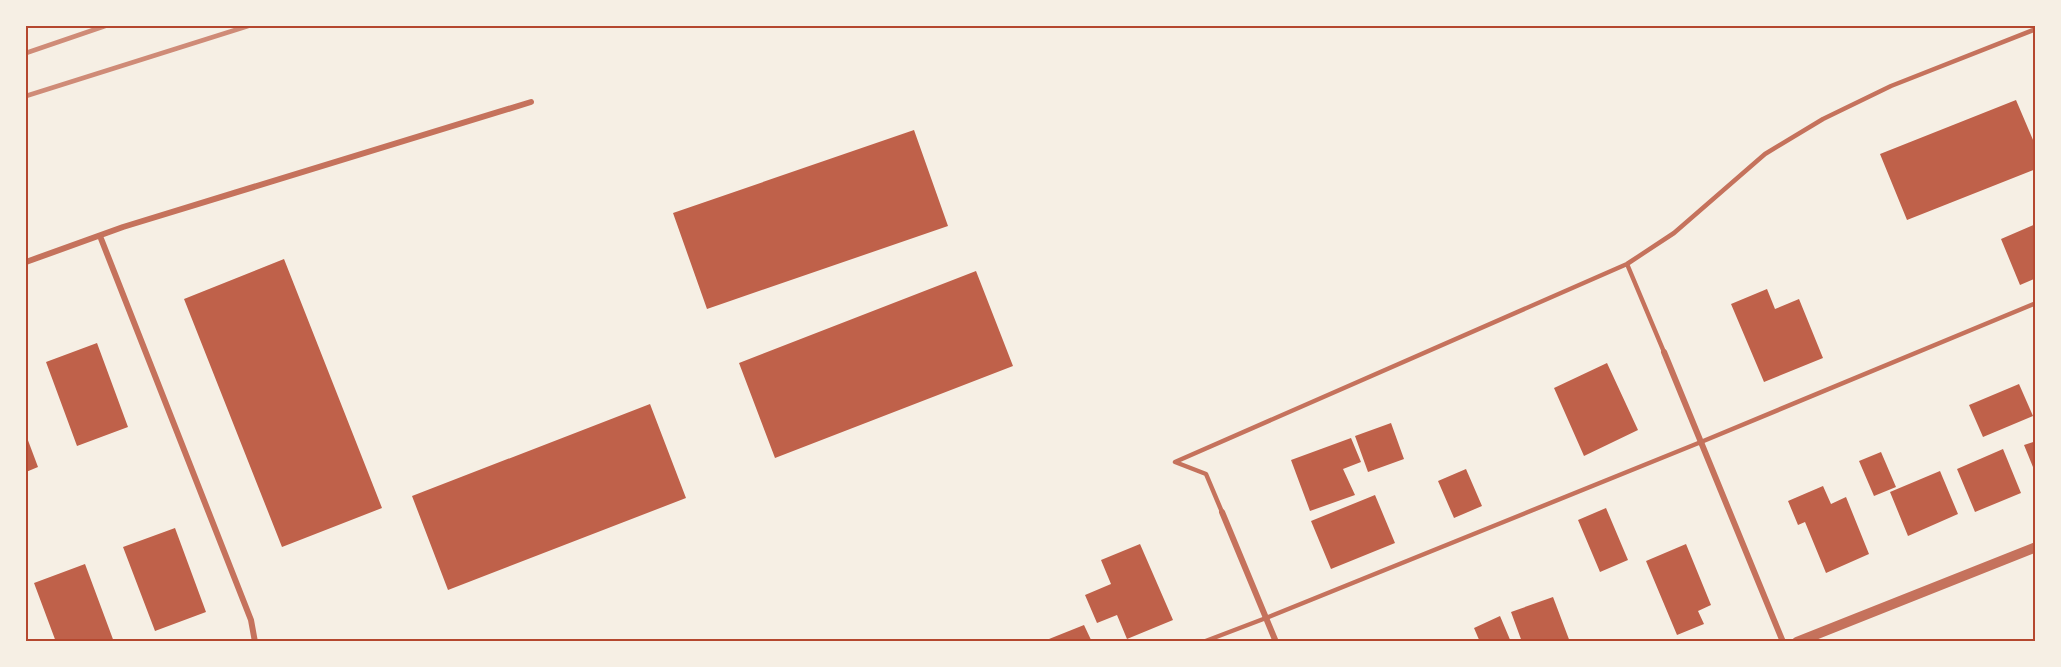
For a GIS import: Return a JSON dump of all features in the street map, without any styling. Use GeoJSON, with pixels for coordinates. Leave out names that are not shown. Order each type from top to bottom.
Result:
{"type":"FeatureCollection","features":[{"type":"Feature","properties":{"kind":"street"},"geometry":{"type":"LineString","coordinates":[[26,262],[100,236],[531,102]]}},
{"type":"Feature","properties":{"kind":"street"},"geometry":{"type":"LineString","coordinates":[[100,236],[251,620],[255,642]]}},
{"type":"Feature","properties":{"kind":"street"},"geometry":{"type":"LineString","coordinates":[[1664,352],[1783,642]]}},
{"type":"Feature","properties":{"kind":"street"},"geometry":{"type":"LineString","coordinates":[[1222,512],[1276,642]]}},
{"type":"Feature","properties":{"kind":"street"},"geometry":{"type":"LineString","coordinates":[[1797,642],[2036,547]]}},
{"type":"Feature","properties":{"kind":"lane"},"geometry":{"type":"LineString","coordinates":[[1222,512],[1206,474],[1175,462],[1628,264],[1674,233],[1765,154],[1823,119],[1892,86],[2036,29]]}},
{"type":"Feature","properties":{"kind":"lane"},"geometry":{"type":"LineString","coordinates":[[1628,264],[1664,352]]}},
{"type":"Feature","properties":{"kind":"lane"},"geometry":{"type":"LineString","coordinates":[[1203,642],[1701,442],[2036,303]]}},
{"type":"Feature","properties":{"kind":"building"},"geometry":{"type":"Polygon","coordinates":[[[2016,100],[2036,147],[2036,169],[1907,220],[1880,154],[2016,100]]]}},
{"type":"Feature","properties":{"kind":"building"},"geometry":{"type":"Polygon","coordinates":[[[914,130],[948,226],[707,309],[673,213],[914,130]]]}},
{"type":"Feature","properties":{"kind":"building"},"geometry":{"type":"Polygon","coordinates":[[[2036,224],[2036,278],[2020,285],[2001,239],[2036,224]]]}},
{"type":"Feature","properties":{"kind":"building"},"geometry":{"type":"Polygon","coordinates":[[[284,259],[382,508],[282,547],[184,299],[284,259]]]}},
{"type":"Feature","properties":{"kind":"building"},"geometry":{"type":"Polygon","coordinates":[[[976,271],[1013,366],[775,458],[739,363],[976,271]]]}},
{"type":"Feature","properties":{"kind":"building"},"geometry":{"type":"Polygon","coordinates":[[[1767,289],[1775,309],[1799,299],[1823,358],[1764,382],[1731,304],[1767,289]]]}},
{"type":"Feature","properties":{"kind":"building"},"geometry":{"type":"Polygon","coordinates":[[[97,343],[128,427],[77,446],[46,362],[97,343]]]}},
{"type":"Feature","properties":{"kind":"building"},"geometry":{"type":"Polygon","coordinates":[[[1607,363],[1638,430],[1584,456],[1554,388],[1607,363]]]}},
{"type":"Feature","properties":{"kind":"building"},"geometry":{"type":"Polygon","coordinates":[[[2019,384],[2033,416],[1983,437],[1969,405],[2019,384]]]}},
{"type":"Feature","properties":{"kind":"building"},"geometry":{"type":"Polygon","coordinates":[[[650,404],[686,498],[448,590],[412,496],[650,404]]]}},
{"type":"Feature","properties":{"kind":"building"},"geometry":{"type":"Polygon","coordinates":[[[1391,423],[1404,459],[1368,472],[1355,436],[1391,423]]]}},
{"type":"Feature","properties":{"kind":"building"},"geometry":{"type":"Polygon","coordinates":[[[26,435],[38,467],[26,472],[26,435]]]}},
{"type":"Feature","properties":{"kind":"building"},"geometry":{"type":"Polygon","coordinates":[[[1351,438],[1361,462],[1343,469],[1355,495],[1310,511],[1291,460],[1351,438]]]}},
{"type":"Feature","properties":{"kind":"building"},"geometry":{"type":"Polygon","coordinates":[[[2036,441],[2036,472],[2035,472],[2024,445],[2036,441]]]}},
{"type":"Feature","properties":{"kind":"building"},"geometry":{"type":"Polygon","coordinates":[[[2003,449],[2021,493],[1975,512],[1957,469],[2003,449]]]}},
{"type":"Feature","properties":{"kind":"building"},"geometry":{"type":"Polygon","coordinates":[[[1881,452],[1896,487],[1874,496],[1859,461],[1881,452]]]}},
{"type":"Feature","properties":{"kind":"building"},"geometry":{"type":"Polygon","coordinates":[[[1466,469],[1482,506],[1454,518],[1438,481],[1466,469]]]}},
{"type":"Feature","properties":{"kind":"building"},"geometry":{"type":"Polygon","coordinates":[[[1940,471],[1958,514],[1908,536],[1890,492],[1940,471]]]}},
{"type":"Feature","properties":{"kind":"building"},"geometry":{"type":"Polygon","coordinates":[[[1823,486],[1831,504],[1846,497],[1869,554],[1826,573],[1805,522],[1798,525],[1788,501],[1823,486]]]}},
{"type":"Feature","properties":{"kind":"building"},"geometry":{"type":"Polygon","coordinates":[[[1375,495],[1395,543],[1331,569],[1311,521],[1375,495]]]}},
{"type":"Feature","properties":{"kind":"building"},"geometry":{"type":"Polygon","coordinates":[[[1606,508],[1628,560],[1600,572],[1578,520],[1606,508]]]}},
{"type":"Feature","properties":{"kind":"building"},"geometry":{"type":"Polygon","coordinates":[[[175,528],[206,612],[155,631],[123,547],[175,528]]]}},
{"type":"Feature","properties":{"kind":"building"},"geometry":{"type":"Polygon","coordinates":[[[1140,544],[1173,620],[1127,639],[1117,615],[1097,623],[1085,595],[1111,584],[1101,560],[1140,544]]]}},
{"type":"Feature","properties":{"kind":"building"},"geometry":{"type":"Polygon","coordinates":[[[1686,544],[1711,605],[1698,611],[1704,624],[1677,635],[1646,561],[1686,544]]]}},
{"type":"Feature","properties":{"kind":"building"},"geometry":{"type":"Polygon","coordinates":[[[85,564],[114,642],[56,642],[34,583],[85,564]]]}},
{"type":"Feature","properties":{"kind":"building"},"geometry":{"type":"Polygon","coordinates":[[[1553,597],[1570,642],[1522,642],[1511,612],[1553,597]]]}},
{"type":"Feature","properties":{"kind":"building"},"geometry":{"type":"Polygon","coordinates":[[[1500,616],[1511,642],[1480,642],[1474,628],[1500,616]]]}},
{"type":"Feature","properties":{"kind":"building"},"geometry":{"type":"Polygon","coordinates":[[[1084,625],[1092,642],[1044,642],[1044,641],[1084,625]]]}},
{"type":"Feature","properties":{"kind":"railway"},"geometry":{"type":"LineString","coordinates":[[26,53],[105,26]]}},
{"type":"Feature","properties":{"kind":"railway"},"geometry":{"type":"LineString","coordinates":[[26,96],[248,26]]}}]}
